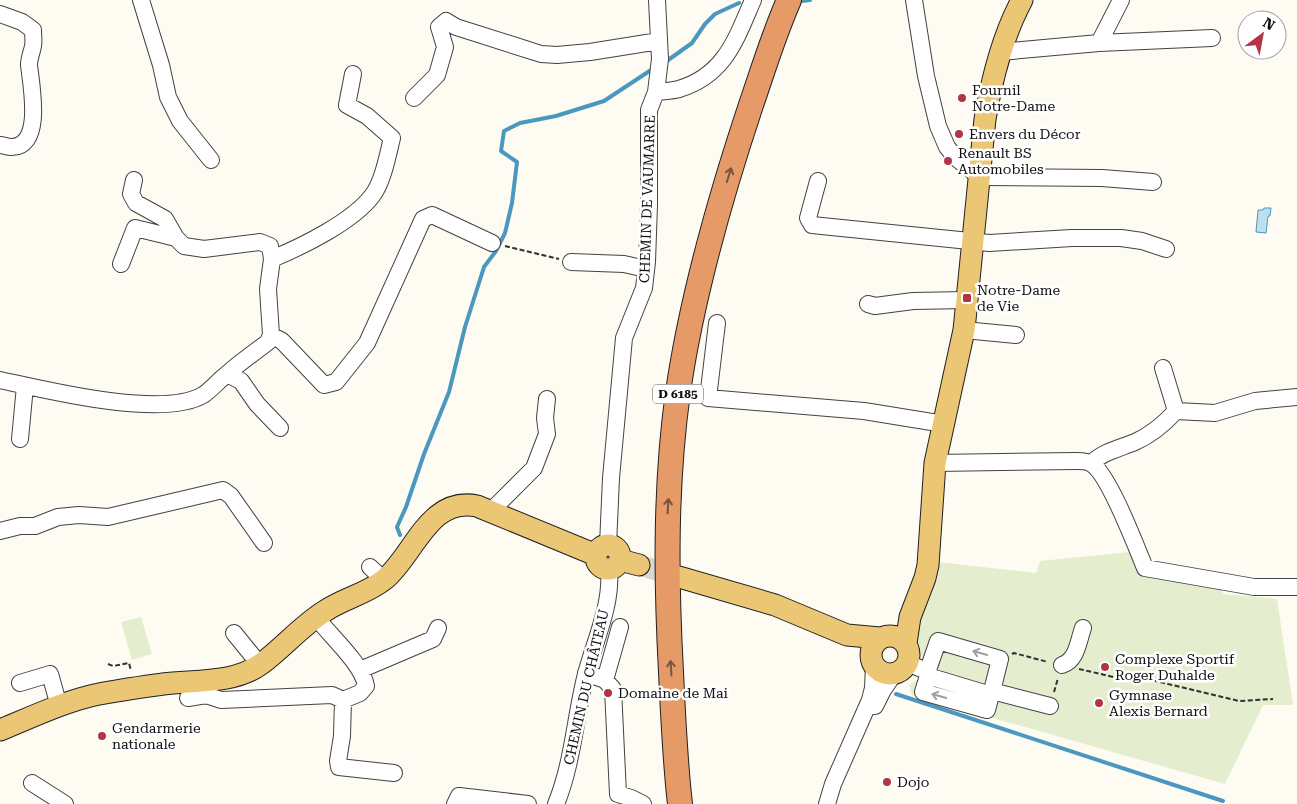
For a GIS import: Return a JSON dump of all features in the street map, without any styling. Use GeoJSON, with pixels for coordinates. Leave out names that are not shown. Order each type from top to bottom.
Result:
{"type":"FeatureCollection","features":[{"type":"Feature","properties":{"kind":"highway","name":"D 6185"},"geometry":{"type":"LineString","coordinates":[[665,804],[654,656],[652,582],[653,486],[662,401],[678,312],[712,173],[744,77],[773,0]]}},
{"type":"Feature","properties":{"kind":"highway","name":"D 6185"},"geometry":{"type":"LineString","coordinates":[[680,804],[672,702],[668,605],[668,512],[678,392],[697,294],[719,207],[739,140],[789,0]]}},
{"type":"Feature","properties":{"kind":"main road"},"geometry":{"type":"LineString","coordinates":[[900,659],[893,628],[904,611],[929,547],[935,463],[964,330],[985,119],[990,87],[1000,52],[1022,0]]}},
{"type":"Feature","properties":{"kind":"main road"},"geometry":{"type":"LineString","coordinates":[[0,730],[86,697],[162,684],[231,677],[260,665],[316,616],[328,608],[359,594],[377,574],[398,566],[426,527],[444,512],[456,506],[470,504],[491,511],[614,559]]}},
{"type":"Feature","properties":{"kind":"main road"},"geometry":{"type":"LineString","coordinates":[[679,577],[775,605],[900,659]]}},
{"type":"Feature","properties":{"kind":"street"},"geometry":{"type":"LineString","coordinates":[[141,0],[161,65],[168,97],[180,122],[211,160]]}},
{"type":"Feature","properties":{"kind":"street","name":"CHEMIN DE VAUMARRE"},"geometry":{"type":"LineString","coordinates":[[614,559],[611,478],[624,338],[644,288],[646,270],[649,205],[649,110],[656,92],[659,64],[657,0]]}},
{"type":"Feature","properties":{"kind":"street"},"geometry":{"type":"LineString","coordinates":[[656,92],[679,89],[702,78],[720,64],[730,50],[753,0]]}},
{"type":"Feature","properties":{"kind":"street"},"geometry":{"type":"LineString","coordinates":[[914,0],[926,76],[938,126],[947,147],[956,158],[980,177],[1102,178],[1153,182]]}},
{"type":"Feature","properties":{"kind":"street"},"geometry":{"type":"LineString","coordinates":[[1099,43],[1121,0]]}},
{"type":"Feature","properties":{"kind":"street"},"geometry":{"type":"LineString","coordinates":[[0,14],[22,22],[33,30],[33,45],[29,62],[34,96],[32,124],[28,139],[21,145],[12,147],[0,145]]}},
{"type":"Feature","properties":{"kind":"street"},"geometry":{"type":"LineString","coordinates":[[414,98],[437,75],[445,47],[438,27],[446,22],[541,54],[557,55],[590,52],[659,41]]}},
{"type":"Feature","properties":{"kind":"street"},"geometry":{"type":"LineString","coordinates":[[1000,52],[1099,43],[1212,38]]}},
{"type":"Feature","properties":{"kind":"street"},"geometry":{"type":"LineString","coordinates":[[272,258],[291,251],[336,226],[372,196],[378,186],[392,138],[367,116],[348,105],[353,74]]}},
{"type":"Feature","properties":{"kind":"street"},"geometry":{"type":"LineString","coordinates":[[0,380],[98,400],[148,405],[181,402],[204,395],[227,374],[268,342],[271,335],[268,289],[272,258],[270,246],[260,242],[204,249],[184,246],[176,238],[165,219],[136,202],[131,194],[134,180]]}},
{"type":"Feature","properties":{"kind":"street"},"geometry":{"type":"LineString","coordinates":[[818,180],[808,218],[812,224],[898,235],[988,243],[1072,238],[1121,238],[1142,241],[1166,249]]}},
{"type":"Feature","properties":{"kind":"street"},"geometry":{"type":"LineString","coordinates":[[271,335],[282,341],[324,385],[336,382],[368,343],[422,219],[432,215],[497,244]]}},
{"type":"Feature","properties":{"kind":"street"},"geometry":{"type":"LineString","coordinates":[[122,264],[136,228],[176,238]]}},
{"type":"Feature","properties":{"kind":"street"},"geometry":{"type":"LineString","coordinates":[[571,262],[624,264],[646,270]]}},
{"type":"Feature","properties":{"kind":"street"},"geometry":{"type":"LineString","coordinates":[[868,304],[875,306],[913,301],[966,300]]}},
{"type":"Feature","properties":{"kind":"street"},"geometry":{"type":"LineString","coordinates":[[717,323],[708,398],[864,411],[944,424]]}},
{"type":"Feature","properties":{"kind":"street"},"geometry":{"type":"LineString","coordinates":[[964,330],[1016,335]]}},
{"type":"Feature","properties":{"kind":"street"},"geometry":{"type":"LineString","coordinates":[[1163,368],[1176,411]]}},
{"type":"Feature","properties":{"kind":"street"},"geometry":{"type":"LineString","coordinates":[[227,374],[241,381],[258,404],[280,428]]}},
{"type":"Feature","properties":{"kind":"street"},"geometry":{"type":"LineString","coordinates":[[20,439],[25,386]]}},
{"type":"Feature","properties":{"kind":"street"},"geometry":{"type":"LineString","coordinates":[[1092,464],[1097,458],[1152,433],[1176,411],[1215,413],[1255,401],[1297,397]]}},
{"type":"Feature","properties":{"kind":"street"},"geometry":{"type":"LineString","coordinates":[[491,511],[534,468],[547,434],[545,418],[547,399]]}},
{"type":"Feature","properties":{"kind":"street"},"geometry":{"type":"LineString","coordinates":[[935,463],[1076,461],[1092,464],[1105,479],[1145,568],[1254,587],[1297,587]]}},
{"type":"Feature","properties":{"kind":"street"},"geometry":{"type":"LineString","coordinates":[[0,531],[20,526],[36,526],[58,517],[79,515],[108,517],[222,490],[231,496],[264,543]]}},
{"type":"Feature","properties":{"kind":"street","name":"CHEMIN DU CHÂTEAU"},"geometry":{"type":"LineString","coordinates":[[556,804],[564,784],[586,674],[604,614],[614,559]]}},
{"type":"Feature","properties":{"kind":"street"},"geometry":{"type":"LineString","coordinates":[[188,698],[206,695],[221,700],[332,695],[343,700],[360,693],[366,686],[365,678],[316,616]]}},
{"type":"Feature","properties":{"kind":"street"},"geometry":{"type":"LineString","coordinates":[[605,680],[620,627]]}},
{"type":"Feature","properties":{"kind":"street"},"geometry":{"type":"LineString","coordinates":[[360,670],[433,639],[438,628]]}},
{"type":"Feature","properties":{"kind":"street"},"geometry":{"type":"LineString","coordinates":[[1062,665],[1068,663],[1073,657],[1083,628]]}},
{"type":"Feature","properties":{"kind":"street"},"geometry":{"type":"LineString","coordinates":[[234,633],[260,665]]}},
{"type":"Feature","properties":{"kind":"street"},"geometry":{"type":"LineString","coordinates":[[827,804],[833,784],[870,700],[873,688],[900,659],[938,641],[1000,659],[987,710],[923,692],[900,659]]}},
{"type":"Feature","properties":{"kind":"street"},"geometry":{"type":"LineString","coordinates":[[900,659],[992,690],[1050,706]]}},
{"type":"Feature","properties":{"kind":"street"},"geometry":{"type":"LineString","coordinates":[[831,804],[840,788],[879,697],[900,659]]}},
{"type":"Feature","properties":{"kind":"street"},"geometry":{"type":"LineString","coordinates":[[20,683],[50,674],[59,706]]}},
{"type":"Feature","properties":{"kind":"street"},"geometry":{"type":"LineString","coordinates":[[586,674],[605,680],[613,689],[618,794],[643,804]]}},
{"type":"Feature","properties":{"kind":"street"},"geometry":{"type":"LineString","coordinates":[[343,700],[339,767],[394,773]]}},
{"type":"Feature","properties":{"kind":"street"},"geometry":{"type":"LineString","coordinates":[[32,783],[66,804]]}},
{"type":"Feature","properties":{"kind":"street"},"geometry":{"type":"LineString","coordinates":[[455,804],[459,796],[528,804]]}},
{"type":"Feature","properties":{"kind":"path"},"geometry":{"type":"LineString","coordinates":[[497,244],[571,262]]}},
{"type":"Feature","properties":{"kind":"path"},"geometry":{"type":"LineString","coordinates":[[1000,659],[1014,653],[1122,679],[1147,679],[1239,701],[1273,699]]}},
{"type":"Feature","properties":{"kind":"path"},"geometry":{"type":"LineString","coordinates":[[108,664],[113,666],[128,663],[133,678]]}},
{"type":"Feature","properties":{"kind":"path"},"geometry":{"type":"LineString","coordinates":[[1050,706],[1062,665]]}},
{"type":"Feature","properties":{"kind":"green space","name":"Complexe Sportif Roger Duhalde"},"geometry":{"type":"Polygon","coordinates":[[[1130,552],[1141,574],[1221,587],[1223,594],[1277,599],[1293,705],[1263,705],[1225,784],[912,695],[909,685],[920,678],[924,664],[914,634],[938,562],[1036,573],[1040,561],[1130,552]]]}},
{"type":"Feature","properties":{"kind":"green space"},"geometry":{"type":"Polygon","coordinates":[[[141,617],[152,654],[132,660],[121,622],[141,617]]]}},
{"type":"Feature","properties":{"kind":"water"},"geometry":{"type":"Polygon","coordinates":[[[1264,208],[1271,208],[1266,233],[1256,232],[1258,210],[1263,210],[1264,208]]]}},
{"type":"Feature","properties":{"kind":"waterway"},"geometry":{"type":"LineString","coordinates":[[802,1],[810,0]]}},
{"type":"Feature","properties":{"kind":"waterway"},"geometry":{"type":"LineString","coordinates":[[664,63],[692,43],[705,24],[715,14],[739,3]]}},
{"type":"Feature","properties":{"kind":"waterway"},"geometry":{"type":"LineString","coordinates":[[400,535],[397,527],[449,392],[465,327],[484,267],[496,251],[505,233],[512,203],[517,162],[501,151],[504,131],[520,123],[556,116],[604,101],[654,68]]}},
{"type":"Feature","properties":{"kind":"waterway"},"geometry":{"type":"LineString","coordinates":[[896,694],[1223,801]]}},
{"type":"Feature","properties":{"kind":"tunnel"},"geometry":{"type":"LineString","coordinates":[[639,565],[679,577]]}},
{"type":"Feature","properties":{"kind":"place","name":"Fournil Notre-Dame"},"geometry":{"type":"Point","coordinates":[962,98]}},
{"type":"Feature","properties":{"kind":"place","name":"Envers du Décor"},"geometry":{"type":"Point","coordinates":[959,134]}},
{"type":"Feature","properties":{"kind":"place","name":"Renault BS Automobiles"},"geometry":{"type":"Point","coordinates":[948,161]}},
{"type":"Feature","properties":{"kind":"place","name":"Notre-Dame de Vie"},"geometry":{"type":"Point","coordinates":[967,298]}},
{"type":"Feature","properties":{"kind":"place","name":"Complexe Sportif Roger Duhalde"},"geometry":{"type":"Point","coordinates":[1105,667]}},
{"type":"Feature","properties":{"kind":"place","name":"Domaine de Mai"},"geometry":{"type":"Point","coordinates":[608,693]}},
{"type":"Feature","properties":{"kind":"place","name":"Gymnase Alexis Bernard"},"geometry":{"type":"Point","coordinates":[1099,703]}},
{"type":"Feature","properties":{"kind":"place","name":"Gendarmerie nationale"},"geometry":{"type":"Point","coordinates":[102,736]}},
{"type":"Feature","properties":{"kind":"place","name":"Dojo"},"geometry":{"type":"Point","coordinates":[887,782]}}]}
